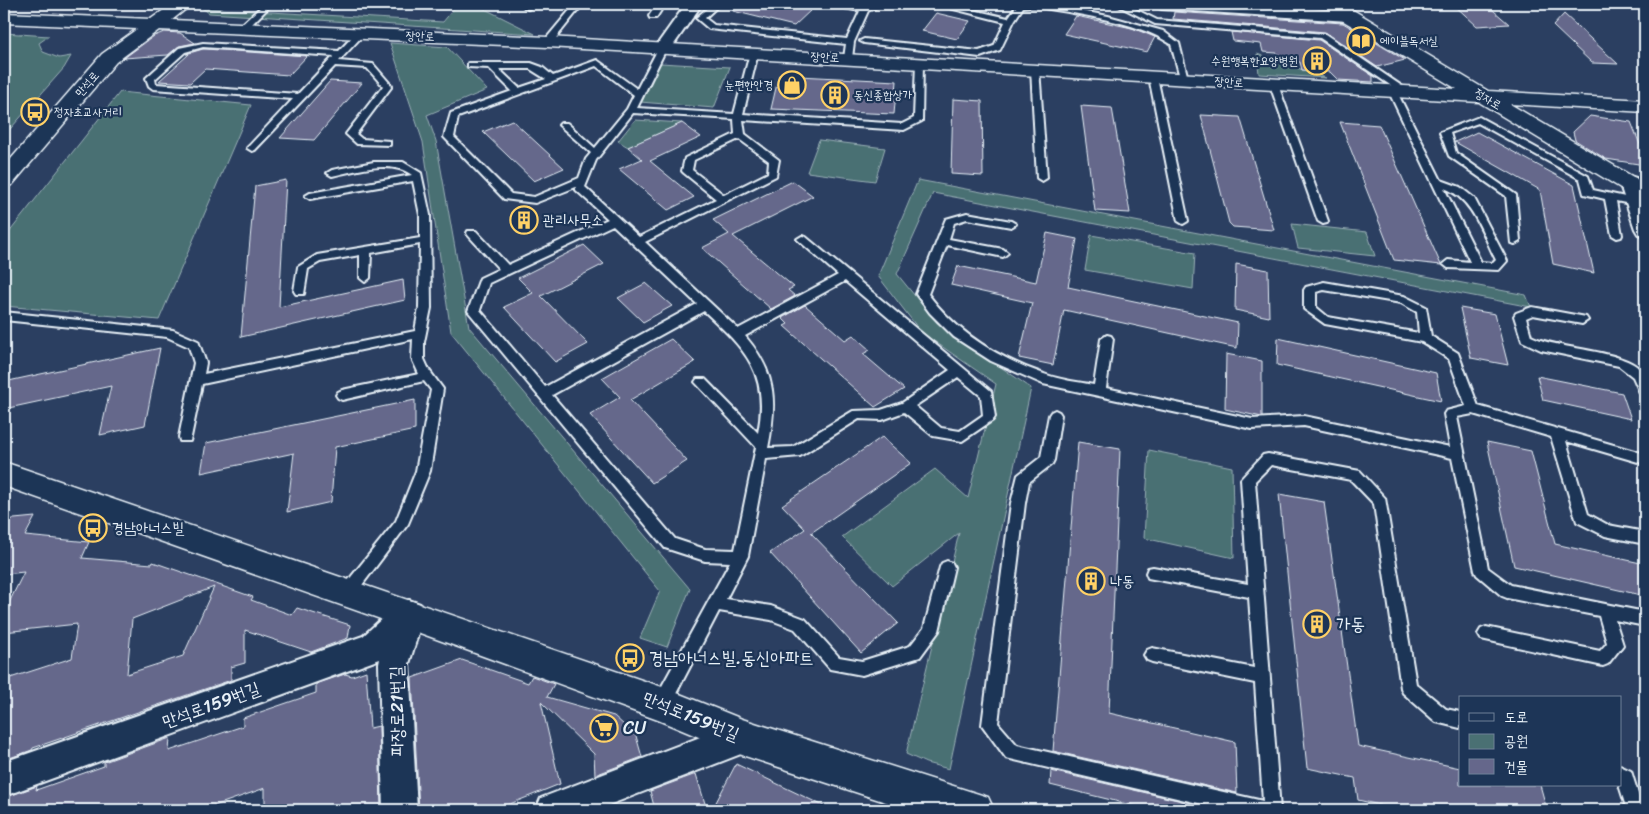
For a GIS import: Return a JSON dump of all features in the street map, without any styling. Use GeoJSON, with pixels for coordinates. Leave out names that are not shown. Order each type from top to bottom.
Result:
{"type":"FeatureCollection","features":[{"type":"Feature","properties":{"kind":"main road","name":"만석로"},"geometry":{"type":"LineString","coordinates":[[4,180],[110,58],[183,4]]}},
{"type":"Feature","properties":{"kind":"main road","name":"정자로"},"geometry":{"type":"LineString","coordinates":[[1332,4],[1348,16],[1582,155],[1636,192]]}},
{"type":"Feature","properties":{"kind":"main road","name":"장안로"},"geometry":{"type":"LineString","coordinates":[[4,18],[754,53],[849,50],[920,62],[1274,85],[1645,106]]}},
{"type":"Feature","properties":{"kind":"main road"},"geometry":{"type":"LineString","coordinates":[[71,22],[103,35],[110,58]]}},
{"type":"Feature","properties":{"kind":"main road"},"geometry":{"type":"LineString","coordinates":[[1409,93],[1434,86],[1438,78],[1430,65]]}},
{"type":"Feature","properties":{"kind":"main road"},"geometry":{"type":"LineString","coordinates":[[1582,155],[1569,125],[1573,114],[1594,103]]}},
{"type":"Feature","properties":{"kind":"main road","name":"만석로159번길"},"geometry":{"type":"LineString","coordinates":[[4,474],[348,592],[662,704],[742,737],[933,799],[975,810]]}},
{"type":"Feature","properties":{"kind":"street"},"geometry":{"type":"LineString","coordinates":[[662,49],[694,4]]}},
{"type":"Feature","properties":{"kind":"street"},"geometry":{"type":"LineString","coordinates":[[1162,4],[1348,16]]}},
{"type":"Feature","properties":{"kind":"street"},"geometry":{"type":"LineString","coordinates":[[1636,192],[1645,229]]}},
{"type":"Feature","properties":{"kind":"street","name":"만석로159번길"},"geometry":{"type":"LineString","coordinates":[[4,779],[373,647],[409,614]]}},
{"type":"Feature","properties":{"kind":"street","name":"파장로21번길"},"geometry":{"type":"LineString","coordinates":[[400,810],[394,664],[409,614]]}},
{"type":"Feature","properties":{"kind":"street"},"geometry":{"type":"LineString","coordinates":[[553,810],[742,737]]}},
{"type":"Feature","properties":{"kind":"lane"},"geometry":{"type":"LineString","coordinates":[[241,30],[268,4]]}},
{"type":"Feature","properties":{"kind":"lane"},"geometry":{"type":"LineString","coordinates":[[548,42],[579,4]]}},
{"type":"Feature","properties":{"kind":"lane"},"geometry":{"type":"LineString","coordinates":[[653,16],[661,4]]}},
{"type":"Feature","properties":{"kind":"lane"},"geometry":{"type":"LineString","coordinates":[[716,4],[700,18],[712,27],[849,50],[865,10]]}},
{"type":"Feature","properties":{"kind":"lane"},"geometry":{"type":"LineString","coordinates":[[837,4],[865,10],[880,4]]}},
{"type":"Feature","properties":{"kind":"lane"},"geometry":{"type":"LineString","coordinates":[[938,4],[1010,21]]}},
{"type":"Feature","properties":{"kind":"lane"},"geometry":{"type":"LineString","coordinates":[[864,41],[980,54],[996,48],[1021,5],[1035,4],[1108,18],[1160,33],[1175,43],[1184,79]]}},
{"type":"Feature","properties":{"kind":"lane"},"geometry":{"type":"LineString","coordinates":[[1119,4],[1155,22],[1322,36],[1409,93],[1436,182],[1477,266]]}},
{"type":"Feature","properties":{"kind":"lane"},"geometry":{"type":"LineString","coordinates":[[252,148],[360,34]]}},
{"type":"Feature","properties":{"kind":"lane"},"geometry":{"type":"LineString","coordinates":[[300,97],[154,86],[150,78],[182,50],[203,45],[340,54]]}},
{"type":"Feature","properties":{"kind":"lane"},"geometry":{"type":"LineString","coordinates":[[662,49],[631,110],[592,159],[580,188],[744,343],[765,378],[768,416],[741,556],[662,704]]}},
{"type":"Feature","properties":{"kind":"lane"},"geometry":{"type":"LineString","coordinates":[[637,242],[773,174],[774,160],[740,135],[738,117],[754,53]]}},
{"type":"Feature","properties":{"kind":"lane"},"geometry":{"type":"LineString","coordinates":[[631,110],[904,127],[919,119],[920,62]]}},
{"type":"Feature","properties":{"kind":"lane"},"geometry":{"type":"LineString","coordinates":[[331,63],[370,66],[388,86],[351,134],[360,142],[387,143]]}},
{"type":"Feature","properties":{"kind":"lane"},"geometry":{"type":"LineString","coordinates":[[583,180],[535,200],[508,197],[450,137],[454,114],[597,63],[639,94]]}},
{"type":"Feature","properties":{"kind":"lane"},"geometry":{"type":"LineString","coordinates":[[471,65],[531,66],[539,69],[552,80]]}},
{"type":"Feature","properties":{"kind":"lane"},"geometry":{"type":"LineString","coordinates":[[491,66],[518,92]]}},
{"type":"Feature","properties":{"kind":"lane"},"geometry":{"type":"LineString","coordinates":[[1035,69],[1042,178]]}},
{"type":"Feature","properties":{"kind":"lane"},"geometry":{"type":"LineString","coordinates":[[1153,77],[1183,221]]}},
{"type":"Feature","properties":{"kind":"lane"},"geometry":{"type":"LineString","coordinates":[[1274,85],[1323,222]]}},
{"type":"Feature","properties":{"kind":"lane"},"geometry":{"type":"LineString","coordinates":[[1515,242],[1511,195],[1452,154],[1445,132],[1478,120],[1585,178],[1588,192],[1610,196],[1636,192]]}},
{"type":"Feature","properties":{"kind":"lane"},"geometry":{"type":"LineString","coordinates":[[564,124],[596,154]]}},
{"type":"Feature","properties":{"kind":"lane"},"geometry":{"type":"LineString","coordinates":[[722,199],[687,171],[690,158],[740,135]]}},
{"type":"Feature","properties":{"kind":"lane"},"geometry":{"type":"LineString","coordinates":[[332,173],[374,165],[403,165],[416,173],[418,177],[425,215],[425,308],[419,334],[418,359],[437,389],[423,471],[401,524],[348,592]]}},
{"type":"Feature","properties":{"kind":"lane"},"geometry":{"type":"LineString","coordinates":[[310,196],[418,177]]}},
{"type":"Feature","properties":{"kind":"lane"},"geometry":{"type":"LineString","coordinates":[[1436,182],[1456,189],[1470,200],[1502,261],[1495,267],[1448,264]]}},
{"type":"Feature","properties":{"kind":"lane"},"geometry":{"type":"LineString","coordinates":[[1610,196],[1617,235]]}},
{"type":"Feature","properties":{"kind":"lane"},"geometry":{"type":"LineString","coordinates":[[1011,224],[967,216],[950,221],[922,294],[934,310],[958,334],[995,358],[1043,379],[1252,424],[1304,421],[1459,454]]}},
{"type":"Feature","properties":{"kind":"lane"},"geometry":{"type":"LineString","coordinates":[[615,220],[484,281],[474,311],[670,544],[705,555],[741,556]]}},
{"type":"Feature","properties":{"kind":"lane"},"geometry":{"type":"LineString","coordinates":[[472,233],[506,271]]}},
{"type":"Feature","properties":{"kind":"lane"},"geometry":{"type":"LineString","coordinates":[[802,239],[987,394],[990,417],[962,436],[938,432],[906,406]]}},
{"type":"Feature","properties":{"kind":"lane"},"geometry":{"type":"LineString","coordinates":[[300,291],[303,267],[317,259],[425,240]]}},
{"type":"Feature","properties":{"kind":"lane"},"geometry":{"type":"LineString","coordinates":[[943,241],[1003,253]]}},
{"type":"Feature","properties":{"kind":"lane"},"geometry":{"type":"LineString","coordinates":[[365,278],[366,250]]}},
{"type":"Feature","properties":{"kind":"lane"},"geometry":{"type":"LineString","coordinates":[[737,335],[846,276]]}},
{"type":"Feature","properties":{"kind":"lane"},"geometry":{"type":"LineString","coordinates":[[1426,338],[1422,310],[1404,300],[1324,286],[1310,290],[1310,309],[1325,320],[1426,338],[1454,356],[1473,409]]}},
{"type":"Feature","properties":{"kind":"lane"},"geometry":{"type":"LineString","coordinates":[[544,394],[705,306]]}},
{"type":"Feature","properties":{"kind":"lane"},"geometry":{"type":"LineString","coordinates":[[1582,320],[1532,311],[1520,316],[1526,338],[1542,346],[1622,362],[1638,374],[1645,392]]}},
{"type":"Feature","properties":{"kind":"lane"},"geometry":{"type":"LineString","coordinates":[[4,316],[169,333],[194,344],[200,363],[185,437]]}},
{"type":"Feature","properties":{"kind":"lane"},"geometry":{"type":"LineString","coordinates":[[197,380],[419,334]]}},
{"type":"Feature","properties":{"kind":"lane"},"geometry":{"type":"LineString","coordinates":[[1099,391],[1107,340]]}},
{"type":"Feature","properties":{"kind":"lane"},"geometry":{"type":"LineString","coordinates":[[700,382],[762,449],[795,452],[857,414],[882,415],[906,406],[959,370]]}},
{"type":"Feature","properties":{"kind":"lane"},"geometry":{"type":"LineString","coordinates":[[342,395],[428,376]]}},
{"type":"Feature","properties":{"kind":"lane"},"geometry":{"type":"LineString","coordinates":[[1645,459],[1473,409],[1450,414],[1482,571],[1507,591],[1645,619]]}},
{"type":"Feature","properties":{"kind":"lane"},"geometry":{"type":"LineString","coordinates":[[1054,415],[1047,460],[1023,479],[1018,503],[990,725],[1012,752],[1264,810]]}},
{"type":"Feature","properties":{"kind":"lane"},"geometry":{"type":"LineString","coordinates":[[1557,434],[1582,518],[1605,530],[1645,538]]}},
{"type":"Feature","properties":{"kind":"lane"},"geometry":{"type":"LineString","coordinates":[[1272,810],[1248,479],[1268,459],[1355,475],[1380,502],[1409,688],[1442,716],[1459,720]]}},
{"type":"Feature","properties":{"kind":"lane"},"geometry":{"type":"LineString","coordinates":[[715,604],[771,613],[800,624],[835,664],[862,668],[915,652],[931,631],[947,567]]}},
{"type":"Feature","properties":{"kind":"lane"},"geometry":{"type":"LineString","coordinates":[[1153,573],[1256,592]]}},
{"type":"Feature","properties":{"kind":"lane"},"geometry":{"type":"LineString","coordinates":[[1486,634],[1603,659],[1616,645],[1604,610]]}},
{"type":"Feature","properties":{"kind":"lane"},"geometry":{"type":"LineString","coordinates":[[1152,655],[1262,677]]}},
{"type":"Feature","properties":{"kind":"lane"},"geometry":{"type":"LineString","coordinates":[[1622,776],[1625,778],[1634,810]]}},
{"type":"Feature","properties":{"kind":"green space"},"geometry":{"type":"Polygon","coordinates":[[[453,4],[475,4],[535,34],[209,13],[202,8],[443,22],[456,6],[453,4]]]}},
{"type":"Feature","properties":{"kind":"green space"},"geometry":{"type":"Polygon","coordinates":[[[4,33],[49,36],[39,43],[43,52],[59,58],[71,56],[64,68],[4,136],[4,33]]]}},
{"type":"Feature","properties":{"kind":"green space"},"geometry":{"type":"Polygon","coordinates":[[[390,43],[447,47],[487,90],[427,115],[436,141],[469,327],[690,589],[667,647],[640,638],[660,591],[451,332],[423,142],[390,43]]]}},
{"type":"Feature","properties":{"kind":"green space"},"geometry":{"type":"Polygon","coordinates":[[[1257,54],[1326,78],[1259,74],[1257,54]]]}},
{"type":"Feature","properties":{"kind":"green space"},"geometry":{"type":"Polygon","coordinates":[[[660,63],[730,67],[714,108],[640,102],[660,63]]]}},
{"type":"Feature","properties":{"kind":"green space"},"geometry":{"type":"Polygon","coordinates":[[[120,92],[251,105],[159,320],[4,306],[4,239],[120,92]]]}},
{"type":"Feature","properties":{"kind":"green space"},"geometry":{"type":"Polygon","coordinates":[[[635,120],[682,123],[628,147],[618,141],[635,120]]]}},
{"type":"Feature","properties":{"kind":"green space"},"geometry":{"type":"Polygon","coordinates":[[[819,140],[885,148],[875,181],[807,172],[819,140]]]}},
{"type":"Feature","properties":{"kind":"green space"},"geometry":{"type":"Polygon","coordinates":[[[918,180],[1526,295],[1531,307],[933,193],[897,274],[937,323],[1031,388],[949,769],[926,763],[906,754],[959,533],[892,586],[842,537],[935,469],[968,498],[996,384],[921,332],[878,276],[918,180]]]}},
{"type":"Feature","properties":{"kind":"green space"},"geometry":{"type":"Polygon","coordinates":[[[1292,224],[1367,232],[1375,256],[1298,248],[1292,224]]]}},
{"type":"Feature","properties":{"kind":"green space"},"geometry":{"type":"Polygon","coordinates":[[[1091,235],[1195,253],[1193,289],[1085,270],[1091,235]]]}},
{"type":"Feature","properties":{"kind":"green space"},"geometry":{"type":"Polygon","coordinates":[[[1149,450],[1232,467],[1234,558],[1144,538],[1149,450]]]}},
{"type":"Feature","properties":{"kind":"building"},"geometry":{"type":"Polygon","coordinates":[[[734,4],[791,4],[812,9],[794,26],[733,11],[734,4]]]}},
{"type":"Feature","properties":{"kind":"building"},"geometry":{"type":"Polygon","coordinates":[[[1453,4],[1486,4],[1509,24],[1477,26],[1453,4]]]}},
{"type":"Feature","properties":{"kind":"building"},"geometry":{"type":"Polygon","coordinates":[[[1174,12],[1343,23],[1405,60],[1377,67],[1325,32],[1173,19],[1174,12]]]}},
{"type":"Feature","properties":{"kind":"building"},"geometry":{"type":"Polygon","coordinates":[[[936,13],[970,21],[957,39],[922,31],[936,13]]]}},
{"type":"Feature","properties":{"kind":"building"},"geometry":{"type":"Polygon","coordinates":[[[1564,14],[1618,64],[1592,63],[1553,26],[1564,14]]]}},
{"type":"Feature","properties":{"kind":"building"},"geometry":{"type":"Polygon","coordinates":[[[1076,16],[1132,28],[1155,37],[1147,52],[1064,34],[1076,16]]]}},
{"type":"Feature","properties":{"kind":"building"},"geometry":{"type":"Polygon","coordinates":[[[164,32],[180,33],[195,43],[179,46],[168,55],[124,58],[154,36],[164,32]]]}},
{"type":"Feature","properties":{"kind":"building","name":"수원행복한요양병원"},"geometry":{"type":"Polygon","coordinates":[[[1231,32],[1319,40],[1373,76],[1373,82],[1338,80],[1330,72],[1302,70],[1300,62],[1279,60],[1277,53],[1263,52],[1261,44],[1233,41],[1231,32]]]}},
{"type":"Feature","properties":{"kind":"building"},"geometry":{"type":"Polygon","coordinates":[[[203,49],[307,56],[289,75],[205,69],[190,83],[159,81],[189,54],[186,54],[203,49]]]}},
{"type":"Feature","properties":{"kind":"building","name":"동신종합상가"},"geometry":{"type":"Polygon","coordinates":[[[779,75],[897,81],[894,114],[771,109],[779,75]]]}},
{"type":"Feature","properties":{"kind":"building"},"geometry":{"type":"Polygon","coordinates":[[[330,81],[362,83],[314,140],[280,138],[330,81]]]}},
{"type":"Feature","properties":{"kind":"building"},"geometry":{"type":"Polygon","coordinates":[[[953,99],[982,101],[983,176],[951,174],[953,99]]]}},
{"type":"Feature","properties":{"kind":"building"},"geometry":{"type":"Polygon","coordinates":[[[1081,106],[1112,108],[1130,213],[1095,211],[1081,106]]]}},
{"type":"Feature","properties":{"kind":"building"},"geometry":{"type":"Polygon","coordinates":[[[1201,115],[1240,117],[1274,230],[1233,227],[1229,223],[1201,115]]]}},
{"type":"Feature","properties":{"kind":"building"},"geometry":{"type":"Polygon","coordinates":[[[1590,116],[1631,122],[1645,157],[1645,165],[1606,159],[1575,140],[1573,132],[1590,116]]]}},
{"type":"Feature","properties":{"kind":"building"},"geometry":{"type":"Polygon","coordinates":[[[512,120],[564,168],[534,181],[483,132],[512,120]]]}},
{"type":"Feature","properties":{"kind":"building"},"geometry":{"type":"Polygon","coordinates":[[[1340,122],[1379,125],[1441,265],[1394,260],[1340,122]]]}},
{"type":"Feature","properties":{"kind":"building"},"geometry":{"type":"Polygon","coordinates":[[[682,123],[701,137],[650,161],[694,197],[668,210],[619,169],[642,159],[628,147],[682,123]]]}},
{"type":"Feature","properties":{"kind":"building"},"geometry":{"type":"Polygon","coordinates":[[[1477,132],[1574,185],[1594,273],[1553,264],[1540,190],[1455,142],[1477,132]]]}},
{"type":"Feature","properties":{"kind":"building"},"geometry":{"type":"Polygon","coordinates":[[[286,180],[279,307],[403,280],[405,300],[241,337],[255,186],[286,180]]]}},
{"type":"Feature","properties":{"kind":"building"},"geometry":{"type":"Polygon","coordinates":[[[793,181],[813,196],[733,236],[794,287],[788,290],[795,296],[771,309],[702,248],[729,234],[713,220],[793,181]]]}},
{"type":"Feature","properties":{"kind":"building"},"geometry":{"type":"Polygon","coordinates":[[[1047,233],[1077,239],[1068,287],[1238,323],[1237,348],[1064,310],[1053,365],[1019,358],[1032,303],[951,285],[958,266],[1036,282],[1047,233]]]}},
{"type":"Feature","properties":{"kind":"building"},"geometry":{"type":"Polygon","coordinates":[[[584,245],[604,264],[541,296],[588,344],[555,362],[504,307],[533,293],[518,278],[584,245]]]}},
{"type":"Feature","properties":{"kind":"building"},"geometry":{"type":"Polygon","coordinates":[[[1236,264],[1268,270],[1269,317],[1235,310],[1236,264]]]}},
{"type":"Feature","properties":{"kind":"building"},"geometry":{"type":"Polygon","coordinates":[[[646,283],[672,306],[643,322],[618,298],[646,283]]]}},
{"type":"Feature","properties":{"kind":"building"},"geometry":{"type":"Polygon","coordinates":[[[805,305],[845,340],[853,335],[870,350],[863,354],[904,389],[875,407],[784,326],[788,324],[782,318],[805,305]]]}},
{"type":"Feature","properties":{"kind":"building"},"geometry":{"type":"Polygon","coordinates":[[[1460,308],[1495,314],[1508,365],[1471,358],[1460,308]]]}},
{"type":"Feature","properties":{"kind":"building"},"geometry":{"type":"Polygon","coordinates":[[[1278,338],[1436,373],[1441,401],[1277,365],[1278,338]]]}},
{"type":"Feature","properties":{"kind":"building"},"geometry":{"type":"Polygon","coordinates":[[[671,339],[695,362],[630,400],[687,461],[652,483],[590,415],[620,397],[602,378],[671,339]]]}},
{"type":"Feature","properties":{"kind":"building"},"geometry":{"type":"Polygon","coordinates":[[[160,348],[145,425],[100,435],[111,386],[4,409],[4,382],[160,348]]]}},
{"type":"Feature","properties":{"kind":"building"},"geometry":{"type":"Polygon","coordinates":[[[1226,354],[1262,361],[1262,417],[1225,409],[1226,354]]]}},
{"type":"Feature","properties":{"kind":"building"},"geometry":{"type":"Polygon","coordinates":[[[1537,376],[1622,393],[1631,419],[1543,400],[1537,376]]]}},
{"type":"Feature","properties":{"kind":"building"},"geometry":{"type":"Polygon","coordinates":[[[415,400],[415,430],[335,447],[331,502],[287,512],[294,453],[201,473],[206,443],[415,400]]]}},
{"type":"Feature","properties":{"kind":"building"},"geometry":{"type":"Polygon","coordinates":[[[882,437],[911,463],[811,533],[898,623],[861,653],[770,553],[805,529],[782,505],[882,437]]]}},
{"type":"Feature","properties":{"kind":"building","name":"나동"},"geometry":{"type":"Polygon","coordinates":[[[1078,442],[1120,449],[1109,713],[1235,742],[1237,793],[1053,751],[1078,442]]]}},
{"type":"Feature","properties":{"kind":"building"},"geometry":{"type":"Polygon","coordinates":[[[1487,442],[1531,451],[1555,544],[1645,564],[1645,596],[1514,566],[1487,442]]]}},
{"type":"Feature","properties":{"kind":"building","name":"가동"},"geometry":{"type":"Polygon","coordinates":[[[1279,494],[1324,502],[1358,746],[1459,768],[1459,786],[1540,786],[1547,810],[1401,810],[1358,800],[1355,778],[1307,768],[1279,494]]]}},
{"type":"Feature","properties":{"kind":"building"},"geometry":{"type":"Polygon","coordinates":[[[35,517],[25,536],[89,542],[82,558],[152,564],[153,562],[253,597],[251,600],[292,615],[297,608],[350,625],[348,638],[311,652],[245,630],[245,663],[231,667],[231,680],[33,748],[4,760],[4,680],[72,658],[77,624],[4,632],[4,613],[24,572],[5,574],[4,577],[4,520],[35,517]],[[214,587],[132,619],[127,674],[183,656],[214,587]]]}},
{"type":"Feature","properties":{"kind":"building"},"geometry":{"type":"Polygon","coordinates":[[[462,660],[528,683],[532,676],[554,684],[547,697],[614,716],[636,736],[642,757],[595,775],[594,754],[541,702],[560,784],[495,810],[419,810],[412,678],[462,660]]]}},
{"type":"Feature","properties":{"kind":"building"},"geometry":{"type":"Polygon","coordinates":[[[366,671],[370,728],[379,726],[381,810],[265,810],[265,788],[203,810],[4,810],[4,798],[37,786],[36,790],[104,766],[104,762],[170,738],[169,751],[243,726],[243,718],[316,693],[316,684],[345,674],[352,676],[366,671]]]}},
{"type":"Feature","properties":{"kind":"building"},"geometry":{"type":"Polygon","coordinates":[[[736,764],[832,810],[712,810],[736,764]]]}},
{"type":"Feature","properties":{"kind":"building"},"geometry":{"type":"Polygon","coordinates":[[[1051,771],[1221,810],[1152,810],[1050,785],[1051,771]]]}},
{"type":"Feature","properties":{"kind":"building"},"geometry":{"type":"Polygon","coordinates":[[[696,774],[707,810],[655,810],[650,791],[696,774]]]}},
{"type":"Feature","properties":{"kind":"place","name":"에이블독서실"},"geometry":{"type":"Point","coordinates":[1361,41]}},
{"type":"Feature","properties":{"kind":"place","name":"수원행복한요양병원"},"geometry":{"type":"Point","coordinates":[1317,61]}},
{"type":"Feature","properties":{"kind":"place","name":"눈편한안경"},"geometry":{"type":"Point","coordinates":[792,85]}},
{"type":"Feature","properties":{"kind":"place","name":"동신종합상가"},"geometry":{"type":"Point","coordinates":[835,95]}},
{"type":"Feature","properties":{"kind":"place","name":"정자초교사거리"},"geometry":{"type":"Point","coordinates":[35,112]}},
{"type":"Feature","properties":{"kind":"place","name":"관리사무소"},"geometry":{"type":"Point","coordinates":[524,220]}},
{"type":"Feature","properties":{"kind":"place","name":"경남아너스빌"},"geometry":{"type":"Point","coordinates":[93,528]}},
{"type":"Feature","properties":{"kind":"place","name":"나동"},"geometry":{"type":"Point","coordinates":[1091,581]}},
{"type":"Feature","properties":{"kind":"place","name":"가동"},"geometry":{"type":"Point","coordinates":[1317,624]}},
{"type":"Feature","properties":{"kind":"place","name":"경남아너스빌.동신아파트"},"geometry":{"type":"Point","coordinates":[630,658]}},
{"type":"Feature","properties":{"kind":"place","name":"CU"},"geometry":{"type":"Point","coordinates":[604,728]}}]}
